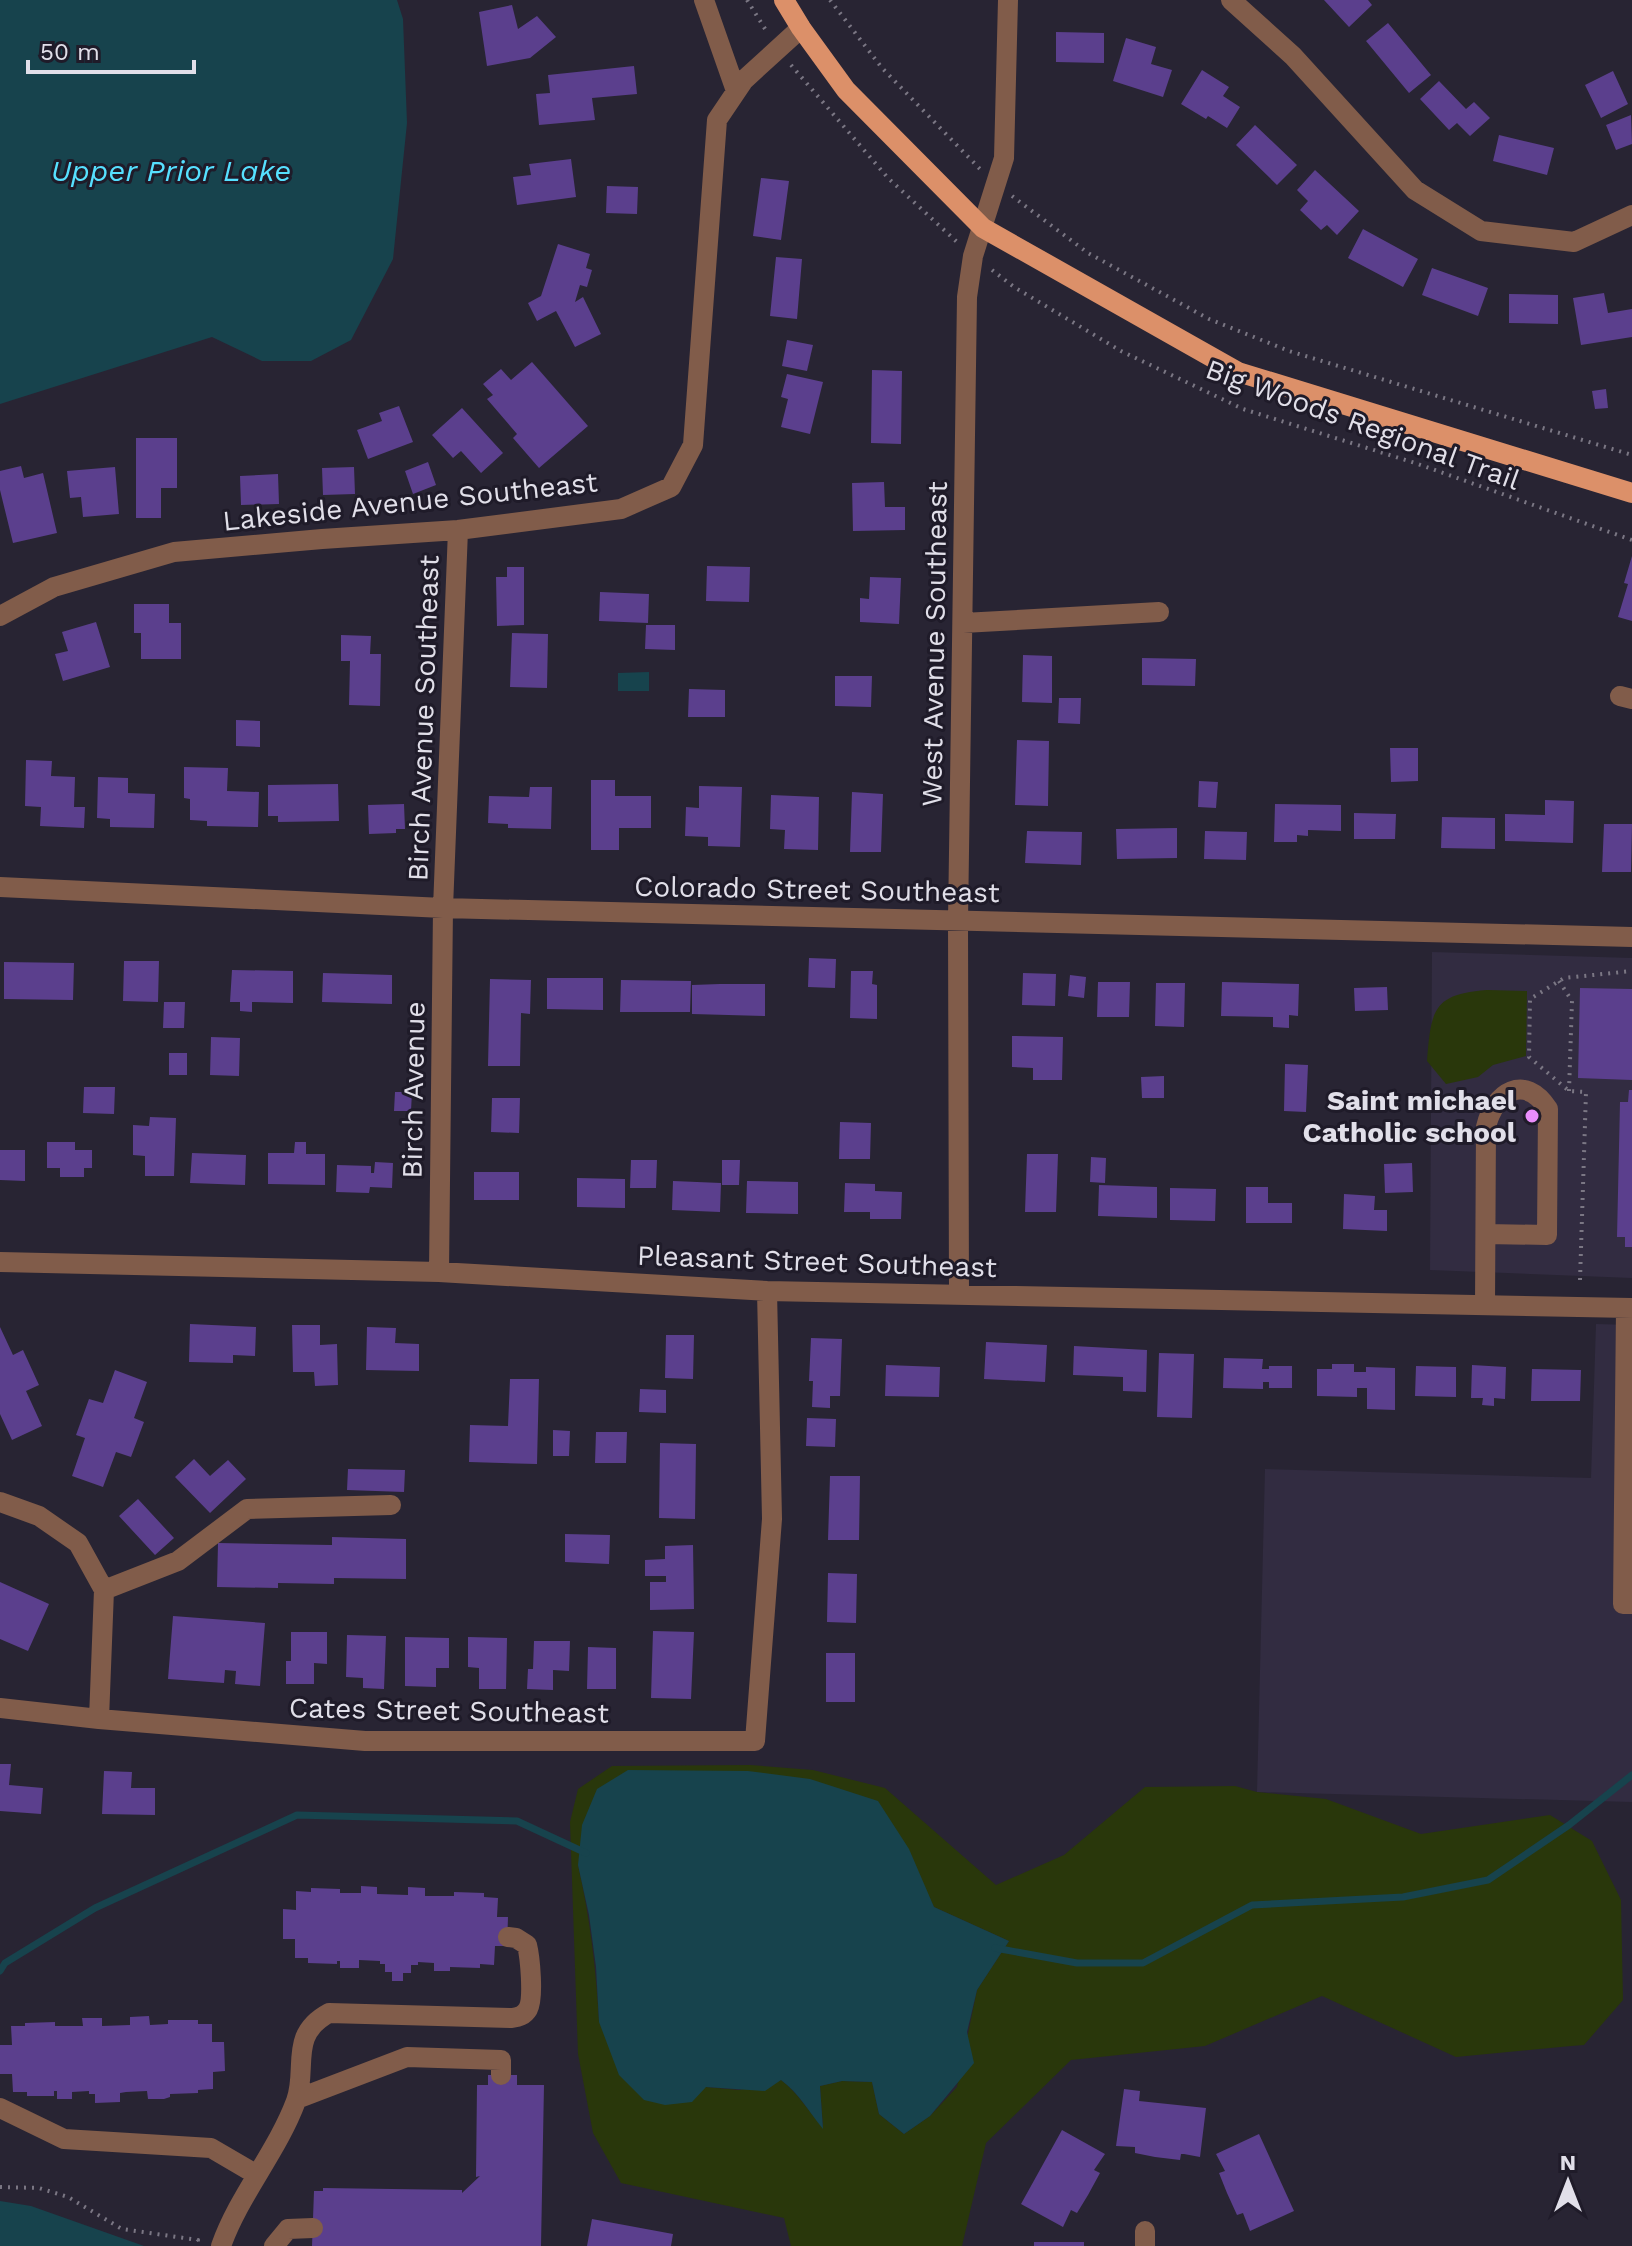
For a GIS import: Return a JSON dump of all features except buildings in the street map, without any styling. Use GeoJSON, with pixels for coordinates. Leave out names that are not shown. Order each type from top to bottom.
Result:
{"type":"FeatureCollection","features":[{"type":"Feature","properties":{"kind":"main road"},"geometry":{"type":"LineString","coordinates":[[784,0],[846,90],[983,228],[1238,372],[1632,493]]}},
{"type":"Feature","properties":{"kind":"street"},"geometry":{"type":"LineString","coordinates":[[704,0],[736,91]]}},
{"type":"Feature","properties":{"kind":"street","name":"West Avenue Southeast"},"geometry":{"type":"LineString","coordinates":[[959,1294],[958,921],[967,297],[973,256],[1004,158],[1008,0]]}},
{"type":"Feature","properties":{"kind":"street"},"geometry":{"type":"LineString","coordinates":[[1232,0],[1293,56],[1415,190],[1481,231],[1574,242],[1632,215]]}},
{"type":"Feature","properties":{"kind":"street","name":"Lakeside Avenue Southeast"},"geometry":{"type":"LineString","coordinates":[[0,616],[54,587],[174,552],[458,530],[621,509],[671,487],[693,445],[717,120],[744,80],[801,28]]}},
{"type":"Feature","properties":{"kind":"street","name":"Birch Avenue Southeast"},"geometry":{"type":"LineString","coordinates":[[443,908],[458,530]]}},
{"type":"Feature","properties":{"kind":"street"},"geometry":{"type":"LineString","coordinates":[[963,623],[1159,612]]}},
{"type":"Feature","properties":{"kind":"street","name":"Colorado Street Southeast"},"geometry":{"type":"LineString","coordinates":[[0,887],[443,908],[1632,937]]}},
{"type":"Feature","properties":{"kind":"street","name":"Birch Avenue"},"geometry":{"type":"LineString","coordinates":[[439,1272],[443,908]]}},
{"type":"Feature","properties":{"kind":"street"},"geometry":{"type":"LineString","coordinates":[[1485,1305],[1486,1127],[1490,1112],[1499,1098],[1526,1089],[1540,1096],[1548,1109],[1547,1235],[1486,1234]]}},
{"type":"Feature","properties":{"kind":"street","name":"Pleasant Street Southeast"},"geometry":{"type":"LineString","coordinates":[[0,1262],[439,1272],[767,1291],[1629,1308]]}},
{"type":"Feature","properties":{"kind":"street","name":"Cates Street Southeast"},"geometry":{"type":"LineString","coordinates":[[0,1708],[365,1741],[755,1741],[772,1519],[767,1291]]}},
{"type":"Feature","properties":{"kind":"street"},"geometry":{"type":"LineString","coordinates":[[1629,1308],[1623,1604],[1632,1604]]}},
{"type":"Feature","properties":{"kind":"street"},"geometry":{"type":"LineString","coordinates":[[0,1502],[39,1516],[78,1543],[104,1590],[99,1719]]}},
{"type":"Feature","properties":{"kind":"street"},"geometry":{"type":"LineString","coordinates":[[104,1590],[178,1561],[247,1509],[391,1505]]}},
{"type":"Feature","properties":{"kind":"street"},"geometry":{"type":"LineString","coordinates":[[221,2246],[297,2099],[301,2053],[309,2028],[316,2020],[329,2013],[522,2016],[528,2010],[530,2001],[529,1953],[527,1945],[508,1937]]}},
{"type":"Feature","properties":{"kind":"street"},"geometry":{"type":"LineString","coordinates":[[297,2099],[407,2057],[501,2060],[501,2075]]}},
{"type":"Feature","properties":{"kind":"street"},"geometry":{"type":"LineString","coordinates":[[0,2108],[64,2139],[211,2148],[257,2175]]}},
{"type":"Feature","properties":{"kind":"street"},"geometry":{"type":"LineString","coordinates":[[274,2246],[288,2229],[313,2228]]}},
{"type":"Feature","properties":{"kind":"path","name":"Big Woods Regional Trail"},"geometry":{"type":"LineString","coordinates":[[747,0],[804,84],[888,178],[973,256],[1014,287],[1121,351],[1243,409],[1415,463],[1632,540]]}},
{"type":"Feature","properties":{"kind":"path"},"geometry":{"type":"LineString","coordinates":[[830,0],[882,68],[996,184],[1088,253],[1209,319],[1289,351],[1632,455]]}},
{"type":"Feature","properties":{"kind":"path"},"geometry":{"type":"LineString","coordinates":[[1580,1280],[1586,1092],[1569,1091],[1529,1057],[1530,999],[1559,981],[1575,976],[1632,971]]}},
{"type":"Feature","properties":{"kind":"path"},"geometry":{"type":"LineString","coordinates":[[1559,981],[1572,1001],[1569,1091]]}},
{"type":"Feature","properties":{"kind":"path"},"geometry":{"type":"LineString","coordinates":[[0,2187],[39,2188],[68,2197],[122,2229],[198,2240],[197,2246]]}},
{"type":"Feature","properties":{"kind":"shaded area","name":"Saint michael Catholic school"},"geometry":{"type":"Polygon","coordinates":[[[1432,952],[1632,958],[1632,1278],[1430,1270],[1432,952]]]}},
{"type":"Feature","properties":{"kind":"shaded area"},"geometry":{"type":"Polygon","coordinates":[[[1596,1324],[1632,1325],[1632,1802],[1257,1792],[1265,1469],[1591,1478],[1596,1324]]]}},
{"type":"Feature","properties":{"kind":"green space"},"geometry":{"type":"Polygon","coordinates":[[[1527,991],[1526,1056],[1493,1065],[1478,1077],[1446,1084],[1427,1061],[1434,1017],[1445,1001],[1469,992],[1527,991]]]}},
{"type":"Feature","properties":{"kind":"green space"},"geometry":{"type":"Polygon","coordinates":[[[750,1765],[813,1770],[885,1788],[996,1885],[1064,1855],[1145,1787],[1235,1786],[1257,1792],[1326,1799],[1421,1834],[1550,1815],[1592,1841],[1621,1900],[1623,2000],[1584,2045],[1456,2057],[1322,1996],[1205,2046],[1071,2060],[986,2143],[962,2246],[791,2246],[784,2218],[621,2183],[593,2133],[578,2054],[570,1822],[578,1789],[612,1766],[750,1765]],[[578,1865],[592,1943],[599,2022],[705,2087],[739,2090],[781,2080],[823,2127],[820,2086],[842,2081],[872,2082],[879,2114],[904,2134],[930,2116],[957,2087],[977,1990],[1009,1941],[934,1907],[922,1884],[578,1865]]]}},
{"type":"Feature","properties":{"kind":"water","name":"Upper Prior Lake"},"geometry":{"type":"Polygon","coordinates":[[[0,0],[397,0],[403,19],[407,123],[393,259],[351,340],[311,361],[262,361],[212,337],[0,404],[0,0]]]}},
{"type":"Feature","properties":{"kind":"water"},"geometry":{"type":"Polygon","coordinates":[[[649,672],[649,691],[618,691],[618,673],[649,672]]]}},
{"type":"Feature","properties":{"kind":"water"},"geometry":{"type":"Polygon","coordinates":[[[628,1770],[748,1771],[810,1779],[878,1801],[909,1849],[934,1907],[1009,1941],[977,1990],[967,2032],[974,2063],[930,2116],[904,2134],[879,2114],[872,2082],[842,2081],[820,2086],[823,2129],[799,2097],[781,2080],[765,2091],[706,2087],[692,2102],[665,2105],[644,2100],[619,2075],[599,2022],[596,1967],[578,1865],[582,1825],[597,1789],[628,1770]]]}},
{"type":"Feature","properties":{"kind":"water"},"geometry":{"type":"Polygon","coordinates":[[[0,2201],[31,2206],[144,2246],[0,2246],[0,2201]]]}},
{"type":"Feature","properties":{"kind":"waterway"},"geometry":{"type":"LineString","coordinates":[[995,1948],[1077,1963],[1143,1963],[1252,1905],[1403,1897],[1488,1880],[1569,1825],[1632,1775]]}},
{"type":"Feature","properties":{"kind":"waterway"},"geometry":{"type":"LineString","coordinates":[[0,1971],[5,1963],[95,1908],[297,1815],[517,1821],[586,1853]]}},
{"type":"Feature","properties":{"kind":"place","name":"Saint michael Catholic school"},"geometry":{"type":"Point","coordinates":[1532,1116]}}]}
